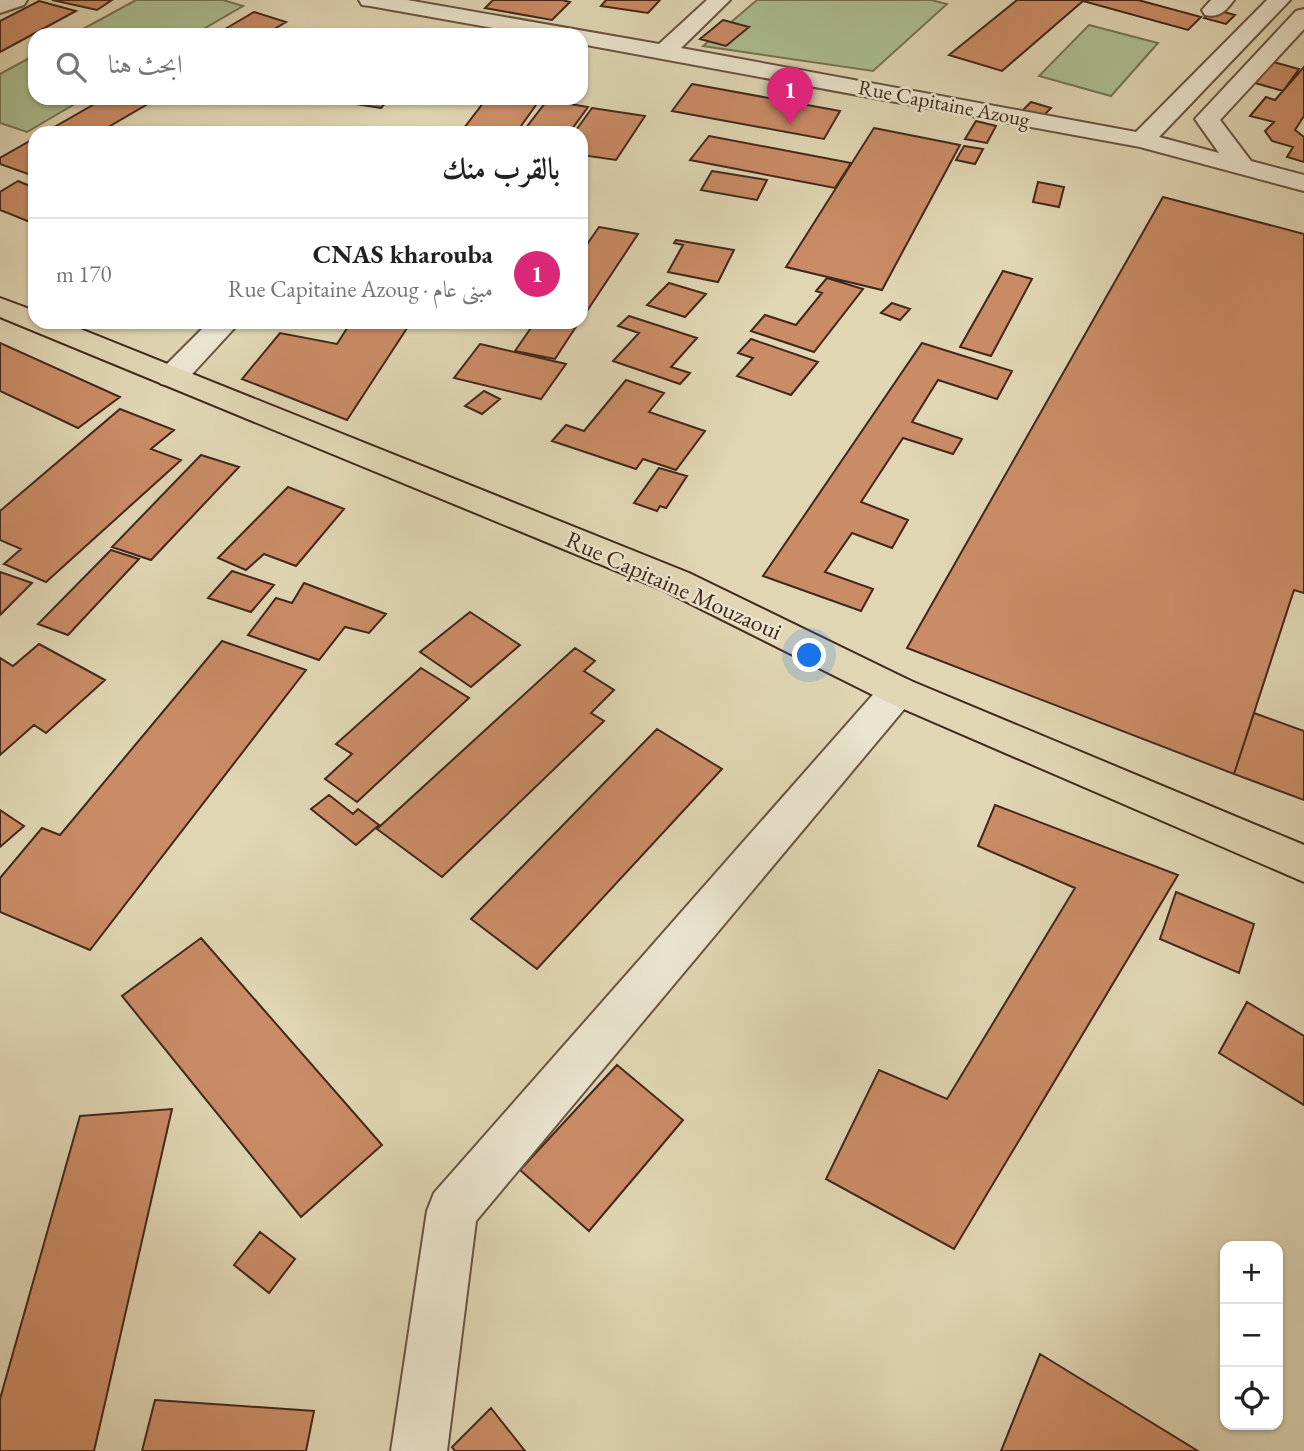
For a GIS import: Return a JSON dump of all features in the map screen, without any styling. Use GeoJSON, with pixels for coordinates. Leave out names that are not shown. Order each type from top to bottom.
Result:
{"type":"FeatureCollection","features":[{"type":"Feature","properties":{"kind":"main road","name":"Rue Capitaine Mouzaoui"},"geometry":{"type":"LineString","coordinates":[[0,307],[28,319]]}},
{"type":"Feature","properties":{"kind":"main road","name":"Rue Capitaine Mouzaoui"},"geometry":{"type":"LineString","coordinates":[[53,329],[677,582],[898,691],[1304,864]]}},
{"type":"Feature","properties":{"kind":"street"},"geometry":{"type":"LineString","coordinates":[[0,6],[16,0]]}},
{"type":"Feature","properties":{"kind":"street"},"geometry":{"type":"LineString","coordinates":[[370,0],[531,28]]}},
{"type":"Feature","properties":{"kind":"street"},"geometry":{"type":"LineString","coordinates":[[665,51],[719,0]]}},
{"type":"Feature","properties":{"kind":"street"},"geometry":{"type":"LineString","coordinates":[[1142,140],[1279,0]]}},
{"type":"Feature","properties":{"kind":"street"},"geometry":{"type":"LineString","coordinates":[[1242,167],[1207,119],[1304,16]]}},
{"type":"Feature","properties":{"kind":"street","name":"Rue Capitaine Azoug"},"geometry":{"type":"LineString","coordinates":[[588,38],[1142,140],[1304,183]]}},
{"type":"Feature","properties":{"kind":"street"},"geometry":{"type":"LineString","coordinates":[[172,377],[218,329]]}},
{"type":"Feature","properties":{"kind":"street"},"geometry":{"type":"LineString","coordinates":[[419,1451],[452,1211],[898,691]]}},
{"type":"Feature","properties":{"kind":"green space"},"geometry":{"type":"Polygon","coordinates":[[[136,0],[223,0],[243,6],[205,28],[85,28],[136,0]]]}},
{"type":"Feature","properties":{"kind":"green space"},"geometry":{"type":"Polygon","coordinates":[[[757,0],[931,0],[947,4],[873,71],[703,46],[757,0]]]}},
{"type":"Feature","properties":{"kind":"green space"},"geometry":{"type":"Polygon","coordinates":[[[1089,25],[1158,43],[1111,96],[1039,76],[1089,25]]]}},
{"type":"Feature","properties":{"kind":"green space"},"geometry":{"type":"Polygon","coordinates":[[[28,59],[28,105],[73,105],[37,126],[28,126],[27,132],[0,123],[0,74],[28,59]]]}},
{"type":"Feature","properties":{"kind":"building"},"geometry":{"type":"Polygon","coordinates":[[[52,0],[112,0],[97,10],[52,0]]]}},
{"type":"Feature","properties":{"kind":"building"},"geometry":{"type":"Polygon","coordinates":[[[493,0],[570,2],[552,20],[485,8],[493,0]]]}},
{"type":"Feature","properties":{"kind":"building"},"geometry":{"type":"Polygon","coordinates":[[[606,0],[660,0],[648,13],[601,6],[606,0]]]}},
{"type":"Feature","properties":{"kind":"building"},"geometry":{"type":"Polygon","coordinates":[[[1017,0],[1138,0],[1201,17],[1188,30],[1083,1],[1002,71],[949,55],[1017,0]]]}},
{"type":"Feature","properties":{"kind":"building"},"geometry":{"type":"Polygon","coordinates":[[[39,1],[76,11],[44,28],[28,28],[28,37],[0,52],[0,21],[39,1]]]}},
{"type":"Feature","properties":{"kind":"building"},"geometry":{"type":"Polygon","coordinates":[[[1213,9],[1235,15],[1226,24],[1204,18],[1213,9]]]}},
{"type":"Feature","properties":{"kind":"building"},"geometry":{"type":"Polygon","coordinates":[[[254,12],[286,22],[276,28],[227,28],[254,12]]]}},
{"type":"Feature","properties":{"kind":"building"},"geometry":{"type":"Polygon","coordinates":[[[723,20],[749,27],[726,46],[700,39],[723,20]]]}},
{"type":"Feature","properties":{"kind":"building"},"geometry":{"type":"Polygon","coordinates":[[[1266,60],[1299,69],[1283,91],[1248,81],[1266,60]]]}},
{"type":"Feature","properties":{"kind":"building"},"geometry":{"type":"Polygon","coordinates":[[[1304,67],[1304,116],[1295,130],[1304,137],[1304,162],[1287,157],[1293,147],[1272,141],[1265,131],[1274,122],[1250,116],[1266,97],[1275,100],[1304,67]]]}},
{"type":"Feature","properties":{"kind":"building"},"geometry":{"type":"Polygon","coordinates":[[[692,84],[840,111],[824,139],[672,111],[692,84]]]}},
{"type":"Feature","properties":{"kind":"building"},"geometry":{"type":"Polygon","coordinates":[[[1031,102],[1051,108],[1042,117],[1022,111],[1031,102]]]}},
{"type":"Feature","properties":{"kind":"building"},"geometry":{"type":"Polygon","coordinates":[[[93,105],[146,105],[110,126],[56,126],[93,105]]]}},
{"type":"Feature","properties":{"kind":"building"},"geometry":{"type":"Polygon","coordinates":[[[362,105],[384,105],[381,108],[362,105]]]}},
{"type":"Feature","properties":{"kind":"building"},"geometry":{"type":"Polygon","coordinates":[[[482,105],[536,105],[521,126],[466,126],[482,105]]]}},
{"type":"Feature","properties":{"kind":"building"},"geometry":{"type":"Polygon","coordinates":[[[544,105],[588,107],[574,126],[527,126],[544,105]]]}},
{"type":"Feature","properties":{"kind":"building"},"geometry":{"type":"Polygon","coordinates":[[[592,108],[645,116],[616,160],[588,156],[588,126],[579,126],[592,108]]]}},
{"type":"Feature","properties":{"kind":"building"},"geometry":{"type":"Polygon","coordinates":[[[976,121],[996,126],[987,143],[965,139],[976,121]]]}},
{"type":"Feature","properties":{"kind":"building"},"geometry":{"type":"Polygon","coordinates":[[[874,128],[960,145],[882,290],[786,267],[874,128]]]}},
{"type":"Feature","properties":{"kind":"building"},"geometry":{"type":"Polygon","coordinates":[[[709,136],[851,163],[835,188],[690,160],[709,136]]]}},
{"type":"Feature","properties":{"kind":"building"},"geometry":{"type":"Polygon","coordinates":[[[28,142],[28,174],[0,164],[0,158],[28,142]]]}},
{"type":"Feature","properties":{"kind":"building"},"geometry":{"type":"Polygon","coordinates":[[[964,146],[983,149],[975,164],[956,160],[964,146]]]}},
{"type":"Feature","properties":{"kind":"building"},"geometry":{"type":"Polygon","coordinates":[[[712,171],[767,180],[757,200],[701,190],[712,171]]]}},
{"type":"Feature","properties":{"kind":"building"},"geometry":{"type":"Polygon","coordinates":[[[18,181],[28,185],[28,221],[0,210],[0,192],[18,181]]]}},
{"type":"Feature","properties":{"kind":"building"},"geometry":{"type":"Polygon","coordinates":[[[1038,182],[1064,187],[1059,207],[1033,202],[1038,182]]]}},
{"type":"Feature","properties":{"kind":"building"},"geometry":{"type":"Polygon","coordinates":[[[1163,197],[1304,234],[1304,593],[1294,590],[1234,774],[907,648],[1163,197]]]}},
{"type":"Feature","properties":{"kind":"building"},"geometry":{"type":"Polygon","coordinates":[[[599,227],[638,234],[588,309],[588,243],[599,227]]]}},
{"type":"Feature","properties":{"kind":"building"},"geometry":{"type":"Polygon","coordinates":[[[676,240],[734,250],[718,282],[668,272],[683,245],[674,243],[676,240]]]}},
{"type":"Feature","properties":{"kind":"building"},"geometry":{"type":"Polygon","coordinates":[[[1003,271],[1032,279],[991,356],[960,347],[1003,271]]]}},
{"type":"Feature","properties":{"kind":"building"},"geometry":{"type":"Polygon","coordinates":[[[827,278],[863,289],[814,352],[751,331],[765,315],[796,325],[822,293],[816,291],[827,278]]]}},
{"type":"Feature","properties":{"kind":"building"},"geometry":{"type":"Polygon","coordinates":[[[669,283],[706,294],[685,317],[647,305],[669,283]]]}},
{"type":"Feature","properties":{"kind":"building"},"geometry":{"type":"Polygon","coordinates":[[[892,303],[910,309],[900,320],[881,313],[892,303]]]}},
{"type":"Feature","properties":{"kind":"building"},"geometry":{"type":"Polygon","coordinates":[[[629,316],[697,338],[671,367],[690,373],[680,384],[613,361],[639,333],[618,326],[629,316]]]}},
{"type":"Feature","properties":{"kind":"building"},"geometry":{"type":"Polygon","coordinates":[[[347,329],[406,329],[347,420],[242,379],[280,333],[337,344],[347,329]]]}},
{"type":"Feature","properties":{"kind":"building"},"geometry":{"type":"Polygon","coordinates":[[[530,329],[574,329],[555,359],[515,351],[530,329]]]}},
{"type":"Feature","properties":{"kind":"building"},"geometry":{"type":"Polygon","coordinates":[[[751,339],[818,362],[791,395],[737,376],[753,358],[738,353],[751,339]]]}},
{"type":"Feature","properties":{"kind":"building"},"geometry":{"type":"Polygon","coordinates":[[[0,343],[120,397],[78,428],[0,391],[0,343]]]}},
{"type":"Feature","properties":{"kind":"building"},"geometry":{"type":"Polygon","coordinates":[[[922,343],[1012,371],[997,399],[938,380],[912,422],[962,439],[953,454],[903,438],[861,502],[908,520],[892,548],[852,533],[825,572],[873,589],[861,611],[763,576],[922,343]]]}},
{"type":"Feature","properties":{"kind":"building"},"geometry":{"type":"Polygon","coordinates":[[[480,344],[566,364],[541,399],[454,378],[480,344]]]}},
{"type":"Feature","properties":{"kind":"building"},"geometry":{"type":"Polygon","coordinates":[[[626,380],[664,393],[649,412],[705,431],[676,470],[643,459],[636,469],[552,441],[566,425],[584,431],[626,380]]]}},
{"type":"Feature","properties":{"kind":"building"},"geometry":{"type":"Polygon","coordinates":[[[484,391],[500,399],[482,414],[465,406],[484,391]]]}},
{"type":"Feature","properties":{"kind":"building"},"geometry":{"type":"Polygon","coordinates":[[[120,409],[174,430],[151,449],[181,460],[46,582],[4,564],[21,549],[0,540],[0,511],[120,409]]]}},
{"type":"Feature","properties":{"kind":"building"},"geometry":{"type":"Polygon","coordinates":[[[201,455],[239,467],[151,560],[112,547],[201,455]]]}},
{"type":"Feature","properties":{"kind":"building"},"geometry":{"type":"Polygon","coordinates":[[[659,468],[687,476],[666,508],[660,506],[657,511],[634,503],[659,468]]]}},
{"type":"Feature","properties":{"kind":"building"},"geometry":{"type":"Polygon","coordinates":[[[288,487],[344,509],[296,566],[264,554],[246,570],[218,558],[288,487]]]}},
{"type":"Feature","properties":{"kind":"building"},"geometry":{"type":"Polygon","coordinates":[[[111,550],[139,559],[68,635],[38,624],[111,550]]]}},
{"type":"Feature","properties":{"kind":"building"},"geometry":{"type":"Polygon","coordinates":[[[232,571],[274,585],[251,612],[208,598],[232,571]]]}},
{"type":"Feature","properties":{"kind":"building"},"geometry":{"type":"Polygon","coordinates":[[[0,572],[32,583],[0,615],[0,572]]]}},
{"type":"Feature","properties":{"kind":"building"},"geometry":{"type":"Polygon","coordinates":[[[304,583],[386,614],[369,633],[345,627],[319,660],[248,635],[276,598],[292,603],[304,583]]]}},
{"type":"Feature","properties":{"kind":"building"},"geometry":{"type":"Polygon","coordinates":[[[470,612],[520,645],[471,687],[420,652],[470,612]]]}},
{"type":"Feature","properties":{"kind":"building"},"geometry":{"type":"Polygon","coordinates":[[[222,641],[306,670],[90,950],[0,912],[0,878],[42,828],[60,835],[222,641]]]}},
{"type":"Feature","properties":{"kind":"building"},"geometry":{"type":"Polygon","coordinates":[[[39,644],[105,680],[46,733],[34,725],[0,755],[0,658],[13,666],[39,644]]]}},
{"type":"Feature","properties":{"kind":"building"},"geometry":{"type":"Polygon","coordinates":[[[575,648],[595,661],[584,671],[614,690],[591,713],[604,721],[442,877],[377,829],[575,648]]]}},
{"type":"Feature","properties":{"kind":"building"},"geometry":{"type":"Polygon","coordinates":[[[421,668],[469,698],[357,802],[325,779],[352,754],[336,744],[421,668]]]}},
{"type":"Feature","properties":{"kind":"building"},"geometry":{"type":"Polygon","coordinates":[[[1254,713],[1304,731],[1304,800],[1234,774],[1254,713]]]}},
{"type":"Feature","properties":{"kind":"building"},"geometry":{"type":"Polygon","coordinates":[[[657,729],[722,769],[537,969],[471,919],[657,729]]]}},
{"type":"Feature","properties":{"kind":"building"},"geometry":{"type":"Polygon","coordinates":[[[329,795],[353,814],[358,809],[379,825],[356,845],[311,809],[329,795]]]}},
{"type":"Feature","properties":{"kind":"building"},"geometry":{"type":"Polygon","coordinates":[[[995,805],[1178,875],[954,1249],[826,1179],[879,1070],[947,1099],[1075,888],[978,846],[995,805]]]}},
{"type":"Feature","properties":{"kind":"building"},"geometry":{"type":"Polygon","coordinates":[[[0,810],[24,826],[0,847],[0,810]]]}},
{"type":"Feature","properties":{"kind":"building"},"geometry":{"type":"Polygon","coordinates":[[[1176,892],[1254,924],[1239,973],[1160,939],[1176,892]]]}},
{"type":"Feature","properties":{"kind":"building"},"geometry":{"type":"Polygon","coordinates":[[[201,938],[382,1145],[301,1217],[122,996],[201,938]]]}},
{"type":"Feature","properties":{"kind":"building"},"geometry":{"type":"Polygon","coordinates":[[[1247,1002],[1304,1036],[1304,1105],[1219,1053],[1247,1002]]]}},
{"type":"Feature","properties":{"kind":"building"},"geometry":{"type":"Polygon","coordinates":[[[617,1065],[683,1120],[589,1231],[520,1170],[617,1065]]]}},
{"type":"Feature","properties":{"kind":"building"},"geometry":{"type":"Polygon","coordinates":[[[172,1109],[94,1451],[0,1451],[0,1399],[80,1116],[172,1109]]]}},
{"type":"Feature","properties":{"kind":"building"},"geometry":{"type":"Polygon","coordinates":[[[260,1232],[295,1259],[269,1293],[234,1265],[260,1232]]]}},
{"type":"Feature","properties":{"kind":"building"},"geometry":{"type":"Polygon","coordinates":[[[1040,1354],[1198,1451],[1001,1451],[1040,1354]]]}},
{"type":"Feature","properties":{"kind":"building"},"geometry":{"type":"Polygon","coordinates":[[[155,1400],[314,1411],[306,1451],[142,1451],[155,1400]]]}},
{"type":"Feature","properties":{"kind":"building"},"geometry":{"type":"Polygon","coordinates":[[[491,1408],[525,1451],[455,1451],[452,1447],[491,1408]]]}},
{"type":"Feature","properties":{"kind":"place","name":"CNAS kharouba"},"geometry":{"type":"Point","coordinates":[790,125]}}]}
